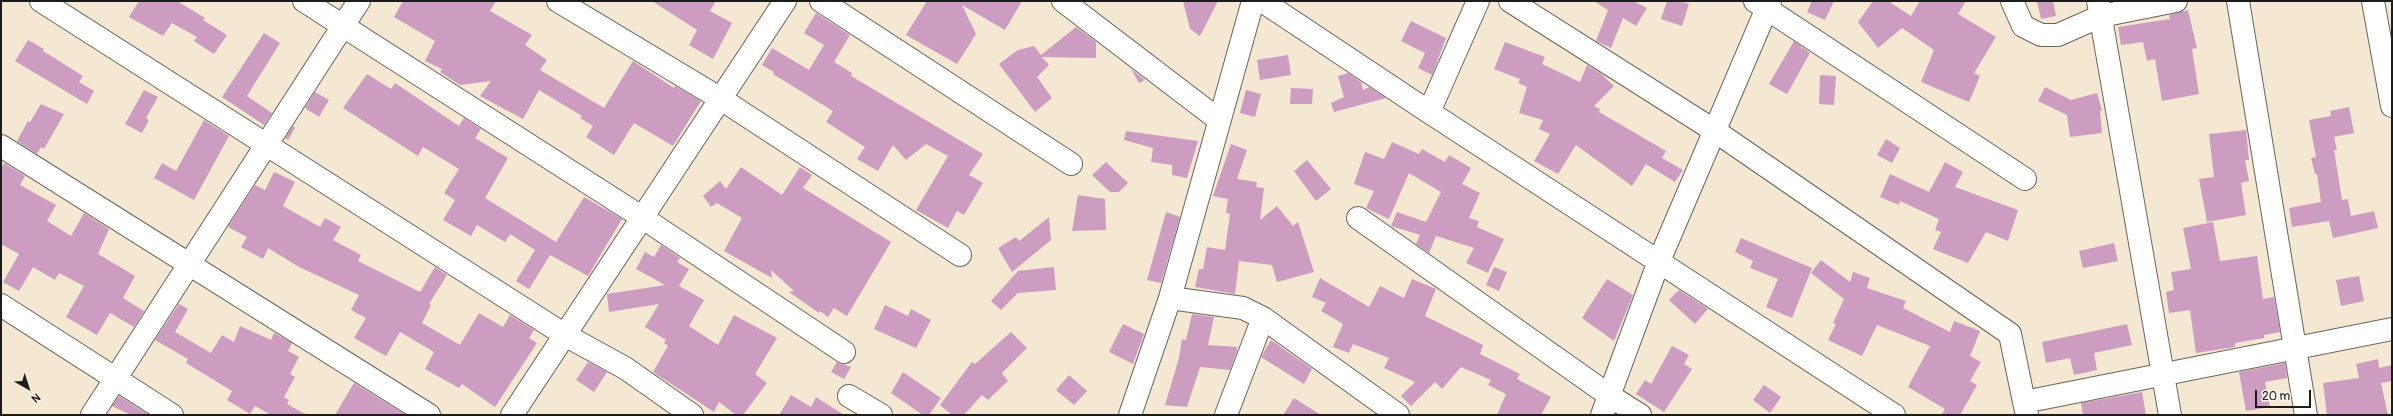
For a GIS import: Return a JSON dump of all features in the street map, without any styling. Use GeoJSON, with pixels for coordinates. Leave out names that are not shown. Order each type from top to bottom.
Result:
{"type":"FeatureCollection","features":[{"type":"Feature","properties":{"kind":"street"},"geometry":{"type":"LineString","coordinates":[[41,1],[565,335],[625,368],[692,415]]}},
{"type":"Feature","properties":{"kind":"street"},"geometry":{"type":"LineString","coordinates":[[304,1],[643,218],[844,352]]}},
{"type":"Feature","properties":{"kind":"street"},"geometry":{"type":"LineString","coordinates":[[92,415],[359,1]]}},
{"type":"Feature","properties":{"kind":"street"},"geometry":{"type":"LineString","coordinates":[[558,1],[721,98],[960,255]]}},
{"type":"Feature","properties":{"kind":"street"},"geometry":{"type":"LineString","coordinates":[[512,415],[785,1]]}},
{"type":"Feature","properties":{"kind":"street"},"geometry":{"type":"LineString","coordinates":[[821,1],[1071,164]]}},
{"type":"Feature","properties":{"kind":"street"},"geometry":{"type":"LineString","coordinates":[[1063,1],[1219,120]]}},
{"type":"Feature","properties":{"kind":"street"},"geometry":{"type":"LineString","coordinates":[[1130,415],[1170,298],[1253,1]]}},
{"type":"Feature","properties":{"kind":"street"},"geometry":{"type":"LineString","coordinates":[[1262,1],[1429,112],[1894,415]]}},
{"type":"Feature","properties":{"kind":"street"},"geometry":{"type":"LineString","coordinates":[[1429,112],[1478,1]]}},
{"type":"Feature","properties":{"kind":"street"},"geometry":{"type":"LineString","coordinates":[[1510,1],[1715,131],[2010,334],[2025,409],[2163,374],[2392,329]]}},
{"type":"Feature","properties":{"kind":"street"},"geometry":{"type":"LineString","coordinates":[[2012,1],[2023,26],[2041,35],[2058,35],[2100,9],[2176,1]]}},
{"type":"Feature","properties":{"kind":"street"},"geometry":{"type":"LineString","coordinates":[[2238,1],[2306,415]]}},
{"type":"Feature","properties":{"kind":"street"},"geometry":{"type":"LineString","coordinates":[[2373,1],[2392,106]]}},
{"type":"Feature","properties":{"kind":"street"},"geometry":{"type":"LineString","coordinates":[[1606,406],[1659,261],[1715,131],[1764,4],[2025,179]]}},
{"type":"Feature","properties":{"kind":"street"},"geometry":{"type":"LineString","coordinates":[[2100,9],[2170,415]]}},
{"type":"Feature","properties":{"kind":"street"},"geometry":{"type":"LineString","coordinates":[[1,146],[429,415]]}},
{"type":"Feature","properties":{"kind":"street"},"geometry":{"type":"LineString","coordinates":[[1358,218],[1606,406],[1640,415]]}},
{"type":"Feature","properties":{"kind":"street"},"geometry":{"type":"LineString","coordinates":[[1170,298],[1243,308],[1263,318],[1398,415]]}},
{"type":"Feature","properties":{"kind":"street"},"geometry":{"type":"LineString","coordinates":[[1,305],[172,415]]}},
{"type":"Feature","properties":{"kind":"street"},"geometry":{"type":"LineString","coordinates":[[1226,415],[1263,318]]}},
{"type":"Feature","properties":{"kind":"street"},"geometry":{"type":"LineString","coordinates":[[848,396],[881,415]]}},
{"type":"Feature","properties":{"kind":"building"},"geometry":{"type":"Polygon","coordinates":[[[139,1],[177,1],[205,18],[203,20],[227,35],[214,54],[194,41],[197,37],[172,23],[163,36],[129,17],[139,1]]]}},
{"type":"Feature","properties":{"kind":"building"},"geometry":{"type":"Polygon","coordinates":[[[403,1],[496,1],[490,11],[532,35],[525,45],[547,60],[540,70],[604,108],[633,61],[674,88],[675,86],[701,101],[673,146],[634,123],[614,155],[586,137],[593,126],[580,118],[582,116],[539,90],[523,119],[480,96],[491,81],[460,85],[440,72],[442,69],[425,61],[435,41],[394,17],[403,1]]]}},
{"type":"Feature","properties":{"kind":"building"},"geometry":{"type":"Polygon","coordinates":[[[652,1],[716,1],[710,11],[732,23],[713,59],[689,45],[697,30],[652,1]]]}},
{"type":"Feature","properties":{"kind":"building"},"geometry":{"type":"Polygon","coordinates":[[[927,1],[1022,1],[1005,30],[962,5],[976,34],[957,64],[906,35],[927,1]]]}},
{"type":"Feature","properties":{"kind":"building"},"geometry":{"type":"Polygon","coordinates":[[[1183,1],[1218,1],[1200,36],[1190,29],[1183,1]]]}},
{"type":"Feature","properties":{"kind":"building"},"geometry":{"type":"Polygon","coordinates":[[[1594,1],[1633,1],[1647,8],[1636,26],[1623,18],[1611,48],[1596,41],[1608,10],[1594,1]]]}},
{"type":"Feature","properties":{"kind":"building"},"geometry":{"type":"Polygon","coordinates":[[[1667,1],[1679,1],[1689,4],[1682,26],[1661,19],[1667,1]]]}},
{"type":"Feature","properties":{"kind":"building"},"geometry":{"type":"Polygon","coordinates":[[[1812,1],[1834,1],[1825,20],[1807,12],[1812,1]]]}},
{"type":"Feature","properties":{"kind":"building"},"geometry":{"type":"Polygon","coordinates":[[[1873,1],[1888,1],[1911,16],[1920,1],[1966,1],[1958,14],[1996,37],[1974,73],[1980,76],[1969,102],[1921,82],[1934,50],[1902,28],[1878,48],[1858,22],[1873,1]]]}},
{"type":"Feature","properties":{"kind":"building"},"geometry":{"type":"Polygon","coordinates":[[[2037,1],[2053,1],[2056,16],[2041,19],[2037,1]]]}},
{"type":"Feature","properties":{"kind":"building"},"geometry":{"type":"Polygon","coordinates":[[[2188,10],[2197,48],[2192,49],[2199,94],[2162,101],[2155,59],[2147,61],[2143,42],[2121,45],[2118,27],[2170,19],[2169,15],[2188,10]]]}},
{"type":"Feature","properties":{"kind":"building"},"geometry":{"type":"Polygon","coordinates":[[[816,13],[850,35],[834,62],[852,73],[851,76],[983,154],[969,175],[983,183],[964,215],[957,211],[948,228],[916,210],[948,156],[926,144],[906,160],[893,145],[878,171],[857,159],[865,147],[826,122],[833,111],[773,74],[774,72],[762,65],[772,48],[809,70],[824,45],[804,33],[816,13]]]}},
{"type":"Feature","properties":{"kind":"building"},"geometry":{"type":"Polygon","coordinates":[[[1411,21],[1446,38],[1432,75],[1418,68],[1425,53],[1401,41],[1411,21]]]}},
{"type":"Feature","properties":{"kind":"building"},"geometry":{"type":"Polygon","coordinates":[[[1076,27],[1096,42],[1096,58],[1042,57],[1049,65],[1037,77],[1052,98],[1035,112],[999,64],[1018,50],[1034,46],[1041,55],[1076,27]]]}},
{"type":"Feature","properties":{"kind":"building"},"geometry":{"type":"Polygon","coordinates":[[[264,33],[280,43],[247,96],[272,113],[264,125],[222,97],[264,33]]]}},
{"type":"Feature","properties":{"kind":"building"},"geometry":{"type":"Polygon","coordinates":[[[28,40],[44,49],[43,51],[83,76],[79,82],[94,91],[87,104],[15,61],[28,40]]]}},
{"type":"Feature","properties":{"kind":"building"},"geometry":{"type":"Polygon","coordinates":[[[1794,41],[1810,53],[1787,94],[1769,84],[1794,41]]]}},
{"type":"Feature","properties":{"kind":"building"},"geometry":{"type":"Polygon","coordinates":[[[1505,42],[1545,57],[1542,64],[1580,82],[1587,65],[1600,73],[1614,86],[1594,106],[1600,109],[1599,112],[1666,151],[1662,158],[1683,170],[1675,182],[1646,164],[1632,186],[1576,145],[1558,174],[1534,161],[1550,134],[1539,129],[1543,120],[1519,113],[1527,87],[1518,83],[1520,79],[1494,69],[1505,42]]]}},
{"type":"Feature","properties":{"kind":"building"},"geometry":{"type":"Polygon","coordinates":[[[1288,55],[1291,75],[1260,80],[1257,60],[1288,55]]]}},
{"type":"Feature","properties":{"kind":"building"},"geometry":{"type":"Polygon","coordinates":[[[1131,69],[1145,80],[1139,83],[1131,69]]]}},
{"type":"Feature","properties":{"kind":"building"},"geometry":{"type":"Polygon","coordinates":[[[1348,73],[1361,82],[1363,90],[1369,87],[1386,98],[1334,112],[1331,103],[1344,97],[1338,76],[1348,73]]]}},
{"type":"Feature","properties":{"kind":"building"},"geometry":{"type":"Polygon","coordinates":[[[367,74],[391,89],[395,83],[459,126],[464,118],[481,129],[475,138],[508,158],[485,198],[556,242],[584,197],[622,219],[588,276],[550,255],[529,289],[516,281],[535,250],[510,234],[505,242],[477,225],[471,236],[443,220],[455,200],[444,193],[459,169],[423,147],[418,156],[343,108],[367,74]]]}},
{"type":"Feature","properties":{"kind":"building"},"geometry":{"type":"Polygon","coordinates":[[[1820,75],[1836,76],[1834,105],[1819,104],[1820,75]]]}},
{"type":"Feature","properties":{"kind":"building"},"geometry":{"type":"Polygon","coordinates":[[[2045,87],[2071,100],[2097,93],[2102,111],[2100,111],[2102,133],[2070,137],[2067,115],[2038,101],[2045,87]]]}},
{"type":"Feature","properties":{"kind":"building"},"geometry":{"type":"Polygon","coordinates":[[[1291,88],[1313,89],[1312,104],[1290,104],[1291,88]]]}},
{"type":"Feature","properties":{"kind":"building"},"geometry":{"type":"Polygon","coordinates":[[[144,90],[158,97],[146,118],[149,120],[142,133],[125,124],[144,90]]]}},
{"type":"Feature","properties":{"kind":"building"},"geometry":{"type":"Polygon","coordinates":[[[1246,90],[1261,94],[1255,117],[1240,113],[1246,90]]]}},
{"type":"Feature","properties":{"kind":"building"},"geometry":{"type":"Polygon","coordinates":[[[315,92],[329,100],[319,117],[305,108],[315,92]]]}},
{"type":"Feature","properties":{"kind":"building"},"geometry":{"type":"Polygon","coordinates":[[[41,104],[64,114],[44,149],[41,147],[37,154],[17,141],[28,121],[30,122],[41,104]]]}},
{"type":"Feature","properties":{"kind":"building"},"geometry":{"type":"Polygon","coordinates":[[[2349,107],[2354,133],[2334,137],[2337,150],[2334,150],[2342,200],[2348,199],[2351,216],[2374,211],[2378,228],[2333,238],[2329,221],[2292,227],[2289,208],[2321,202],[2317,174],[2315,174],[2311,158],[2316,157],[2309,120],[2331,116],[2330,111],[2349,107]]]}},
{"type":"Feature","properties":{"kind":"building"},"geometry":{"type":"Polygon","coordinates":[[[204,120],[229,136],[194,200],[154,178],[162,163],[176,171],[204,120]]]}},
{"type":"Feature","properties":{"kind":"building"},"geometry":{"type":"Polygon","coordinates":[[[293,126],[295,128],[288,140],[285,138],[293,126]]]}},
{"type":"Feature","properties":{"kind":"building"},"geometry":{"type":"Polygon","coordinates":[[[2246,130],[2249,160],[2245,160],[2249,181],[2241,183],[2246,215],[2207,222],[2199,179],[2214,177],[2209,134],[2246,130]]]}},
{"type":"Feature","properties":{"kind":"building"},"geometry":{"type":"Polygon","coordinates":[[[1126,131],[1198,141],[1187,178],[1172,175],[1172,165],[1151,162],[1153,148],[1124,140],[1126,131]]]}},
{"type":"Feature","properties":{"kind":"building"},"geometry":{"type":"Polygon","coordinates":[[[1886,139],[1900,148],[1892,163],[1877,155],[1886,139]]]}},
{"type":"Feature","properties":{"kind":"building"},"geometry":{"type":"Polygon","coordinates":[[[1392,142],[1419,154],[1422,149],[1445,162],[1449,155],[1471,168],[1462,184],[1480,193],[1469,218],[1479,221],[1477,227],[1504,239],[1488,273],[1466,263],[1474,248],[1436,236],[1429,253],[1416,244],[1420,235],[1391,226],[1397,212],[1426,222],[1441,192],[1409,173],[1389,219],[1366,208],[1374,191],[1354,184],[1365,152],[1384,159],[1392,142]]]}},
{"type":"Feature","properties":{"kind":"building"},"geometry":{"type":"Polygon","coordinates":[[[1231,144],[1247,150],[1237,179],[1257,182],[1256,187],[1264,188],[1260,220],[1277,206],[1293,226],[1298,222],[1314,272],[1277,282],[1272,265],[1239,261],[1235,294],[1195,287],[1199,269],[1203,269],[1207,247],[1225,250],[1230,214],[1226,213],[1228,199],[1213,196],[1231,144]]]}},
{"type":"Feature","properties":{"kind":"building"},"geometry":{"type":"Polygon","coordinates":[[[1307,160],[1331,189],[1316,201],[1294,171],[1307,160]]]}},
{"type":"Feature","properties":{"kind":"building"},"geometry":{"type":"Polygon","coordinates":[[[1106,162],[1128,183],[1119,192],[1110,192],[1092,175],[1106,162]]]}},
{"type":"Feature","properties":{"kind":"building"},"geometry":{"type":"Polygon","coordinates":[[[1945,162],[1963,172],[1955,187],[2018,210],[2008,241],[1986,232],[1968,263],[1933,249],[1941,232],[1935,230],[1939,219],[1900,201],[1899,205],[1880,197],[1890,174],[1929,192],[1945,162]]]}},
{"type":"Feature","properties":{"kind":"building"},"geometry":{"type":"Polygon","coordinates":[[[4,163],[25,176],[20,185],[56,205],[47,221],[71,236],[84,213],[109,229],[98,254],[135,276],[123,298],[144,311],[134,327],[110,313],[97,335],[66,317],[84,286],[59,273],[55,280],[33,267],[19,291],[3,282],[19,254],[1,244],[1,169],[4,163]]]}},
{"type":"Feature","properties":{"kind":"building"},"geometry":{"type":"Polygon","coordinates":[[[741,167],[782,195],[800,167],[812,175],[803,188],[891,242],[847,316],[834,308],[828,317],[820,311],[819,313],[789,292],[794,291],[771,270],[772,278],[724,251],[742,218],[717,203],[711,207],[703,196],[720,181],[726,189],[741,167]]]}},
{"type":"Feature","properties":{"kind":"building"},"geometry":{"type":"Polygon","coordinates":[[[274,172],[295,182],[283,206],[320,227],[325,218],[341,227],[333,240],[361,255],[358,261],[420,292],[435,267],[447,275],[429,304],[431,305],[422,323],[460,345],[479,313],[503,327],[510,315],[534,330],[529,338],[537,343],[495,407],[462,384],[459,388],[425,369],[434,352],[400,332],[386,356],[354,338],[366,318],[351,310],[359,295],[299,267],[268,248],[263,259],[241,247],[247,237],[228,227],[255,185],[265,190],[274,172]]]}},
{"type":"Feature","properties":{"kind":"building"},"geometry":{"type":"Polygon","coordinates":[[[1078,195],[1105,199],[1106,230],[1072,231],[1078,195]]]}},
{"type":"Feature","properties":{"kind":"building"},"geometry":{"type":"Polygon","coordinates":[[[1166,212],[1180,217],[1161,283],[1147,280],[1166,212]]]}},
{"type":"Feature","properties":{"kind":"building"},"geometry":{"type":"Polygon","coordinates":[[[1049,217],[1051,240],[1012,272],[998,248],[1016,237],[1019,241],[1049,217]]]}},
{"type":"Feature","properties":{"kind":"building"},"geometry":{"type":"Polygon","coordinates":[[[2213,222],[2220,261],[2257,256],[2263,299],[2274,297],[2280,332],[2264,335],[2264,338],[2235,343],[2235,347],[2196,353],[2190,310],[2169,313],[2166,292],[2174,290],[2171,272],[2191,269],[2183,228],[2213,222]]]}},
{"type":"Feature","properties":{"kind":"building"},"geometry":{"type":"Polygon","coordinates":[[[1741,238],[1812,268],[1792,318],[1766,307],[1778,279],[1750,268],[1753,261],[1735,252],[1741,238]]]}},
{"type":"Feature","properties":{"kind":"building"},"geometry":{"type":"Polygon","coordinates":[[[2114,243],[2118,261],[2083,268],[2079,251],[2114,243]]]}},
{"type":"Feature","properties":{"kind":"building"},"geometry":{"type":"Polygon","coordinates":[[[661,245],[680,258],[677,262],[689,269],[679,286],[704,300],[689,326],[718,345],[734,315],[777,338],[755,374],[767,383],[743,415],[736,415],[719,402],[714,412],[653,372],[668,346],[664,343],[666,340],[645,327],[659,304],[609,312],[607,294],[665,285],[636,269],[645,252],[654,257],[661,245]]]}},
{"type":"Feature","properties":{"kind":"building"},"geometry":{"type":"Polygon","coordinates":[[[1821,260],[1850,282],[1853,272],[1870,278],[1867,288],[1906,301],[1903,308],[1950,332],[1954,321],[1980,331],[1970,356],[1981,362],[1970,381],[1977,385],[1960,415],[1941,415],[1945,409],[1908,387],[1930,346],[1877,325],[1862,356],[1828,340],[1836,324],[1833,323],[1844,299],[1811,273],[1821,260]]]}},
{"type":"Feature","properties":{"kind":"building"},"geometry":{"type":"Polygon","coordinates":[[[1054,267],[1056,290],[1018,293],[1001,310],[991,301],[1018,271],[1054,267]]]}},
{"type":"Feature","properties":{"kind":"building"},"geometry":{"type":"Polygon","coordinates":[[[1494,267],[1507,272],[1499,291],[1486,285],[1494,267]]]}},
{"type":"Feature","properties":{"kind":"building"},"geometry":{"type":"Polygon","coordinates":[[[2359,276],[2364,301],[2341,306],[2336,280],[2359,276]]]}},
{"type":"Feature","properties":{"kind":"building"},"geometry":{"type":"Polygon","coordinates":[[[1320,278],[1369,307],[1380,286],[1404,298],[1412,279],[1436,289],[1425,316],[1483,345],[1480,354],[1520,374],[1517,379],[1551,397],[1541,415],[1497,415],[1506,394],[1488,385],[1491,380],[1461,367],[1442,389],[1435,382],[1411,406],[1401,396],[1415,382],[1384,368],[1389,358],[1353,344],[1349,353],[1333,347],[1343,324],[1321,311],[1326,303],[1312,297],[1320,278]]]}},
{"type":"Feature","properties":{"kind":"building"},"geometry":{"type":"Polygon","coordinates":[[[1607,279],[1633,295],[1614,341],[1582,318],[1607,279]]]}},
{"type":"Feature","properties":{"kind":"building"},"geometry":{"type":"Polygon","coordinates":[[[1679,290],[1708,309],[1695,324],[1669,300],[1679,290]]]}},
{"type":"Feature","properties":{"kind":"building"},"geometry":{"type":"Polygon","coordinates":[[[179,304],[188,309],[175,332],[211,353],[222,335],[234,342],[240,326],[271,340],[274,333],[292,343],[288,351],[299,357],[290,374],[295,377],[284,397],[289,400],[287,404],[307,415],[271,415],[255,406],[250,414],[227,400],[232,391],[186,363],[188,359],[155,340],[179,304]]]}},
{"type":"Feature","properties":{"kind":"building"},"geometry":{"type":"Polygon","coordinates":[[[885,305],[908,316],[911,309],[931,320],[916,348],[874,329],[885,305]]]}},
{"type":"Feature","properties":{"kind":"building"},"geometry":{"type":"Polygon","coordinates":[[[1192,314],[1214,317],[1208,345],[1237,347],[1237,351],[1230,370],[1200,367],[1187,407],[1165,405],[1179,358],[1182,339],[1186,340],[1192,314]]]}},
{"type":"Feature","properties":{"kind":"building"},"geometry":{"type":"Polygon","coordinates":[[[1123,324],[1144,334],[1133,364],[1109,352],[1123,324]]]}},
{"type":"Feature","properties":{"kind":"building"},"geometry":{"type":"Polygon","coordinates":[[[2127,324],[2132,345],[2094,353],[2097,370],[2074,375],[2070,358],[2046,363],[2042,342],[2127,324]]]}},
{"type":"Feature","properties":{"kind":"building"},"geometry":{"type":"Polygon","coordinates":[[[1011,332],[1027,348],[1002,373],[1008,381],[988,400],[982,395],[964,415],[952,415],[940,405],[972,362],[975,364],[1011,332]]]}},
{"type":"Feature","properties":{"kind":"building"},"geometry":{"type":"Polygon","coordinates":[[[1271,340],[1312,369],[1304,384],[1261,357],[1271,340]]]}},
{"type":"Feature","properties":{"kind":"building"},"geometry":{"type":"Polygon","coordinates":[[[1672,346],[1689,355],[1684,364],[1692,369],[1664,412],[1636,394],[1645,380],[1651,384],[1672,346]]]}},
{"type":"Feature","properties":{"kind":"building"},"geometry":{"type":"Polygon","coordinates":[[[2378,359],[2379,368],[2392,365],[2392,381],[2381,383],[2388,415],[2327,415],[2323,383],[2359,378],[2356,364],[2378,359]]]}},
{"type":"Feature","properties":{"kind":"building"},"geometry":{"type":"Polygon","coordinates":[[[588,362],[607,372],[594,392],[576,380],[588,362]]]}},
{"type":"Feature","properties":{"kind":"building"},"geometry":{"type":"Polygon","coordinates":[[[837,362],[851,367],[844,379],[831,372],[837,362]]]}},
{"type":"Feature","properties":{"kind":"building"},"geometry":{"type":"Polygon","coordinates":[[[2285,363],[2287,378],[2265,382],[2270,407],[2246,411],[2239,372],[2285,363]]]}},
{"type":"Feature","properties":{"kind":"building"},"geometry":{"type":"Polygon","coordinates":[[[903,372],[941,398],[929,415],[923,415],[891,393],[903,372]]]}},
{"type":"Feature","properties":{"kind":"building"},"geometry":{"type":"Polygon","coordinates":[[[1069,375],[1087,391],[1074,405],[1056,390],[1069,375]]]}},
{"type":"Feature","properties":{"kind":"building"},"geometry":{"type":"Polygon","coordinates":[[[354,383],[406,415],[335,415],[354,383]]]}},
{"type":"Feature","properties":{"kind":"building"},"geometry":{"type":"Polygon","coordinates":[[[1764,385],[1781,397],[1770,413],[1753,400],[1764,385]]]}},
{"type":"Feature","properties":{"kind":"building"},"geometry":{"type":"Polygon","coordinates":[[[2142,392],[2146,415],[2083,415],[2081,403],[2142,392]]]}},
{"type":"Feature","properties":{"kind":"building"},"geometry":{"type":"Polygon","coordinates":[[[791,395],[811,407],[816,397],[844,415],[779,415],[791,395]]]}},
{"type":"Feature","properties":{"kind":"building"},"geometry":{"type":"Polygon","coordinates":[[[119,396],[149,415],[131,415],[112,406],[119,396]]]}},
{"type":"Feature","properties":{"kind":"building"},"geometry":{"type":"Polygon","coordinates":[[[1294,398],[1321,415],[1283,415],[1294,398]]]}}]}
